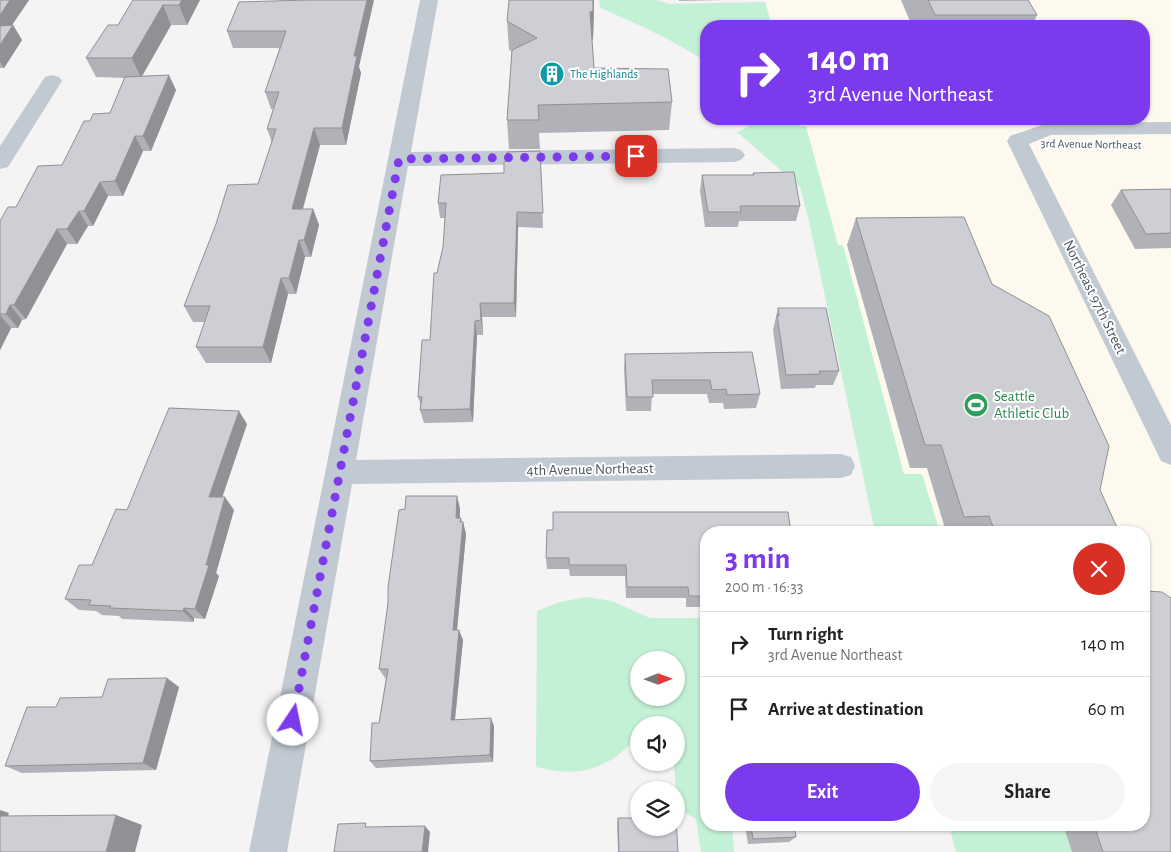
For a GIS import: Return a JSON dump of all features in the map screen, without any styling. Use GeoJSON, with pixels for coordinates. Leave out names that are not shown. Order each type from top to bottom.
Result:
{"type":"FeatureCollection","features":[{"type":"Feature","properties":{"kind":"street"},"geometry":{"type":"LineString","coordinates":[[268,852],[429,0]]}},
{"type":"Feature","properties":{"kind":"street"},"geometry":{"type":"LineString","coordinates":[[0,162],[52,81]]}},
{"type":"Feature","properties":{"kind":"street","name":"3rd Avenue Northeast"},"geometry":{"type":"LineString","coordinates":[[1018,141],[1048,129],[1171,128]]}},
{"type":"Feature","properties":{"kind":"street","name":"3rd Avenue Northeast"},"geometry":{"type":"LineString","coordinates":[[1018,141],[1056,146],[1171,144]]}},
{"type":"Feature","properties":{"kind":"street","name":"Northeast 97th Street"},"geometry":{"type":"LineString","coordinates":[[1018,141],[1171,453]]}},
{"type":"Feature","properties":{"kind":"street"},"geometry":{"type":"LineString","coordinates":[[399,159],[734,154]]}},
{"type":"Feature","properties":{"kind":"street","name":"4th Avenue Northeast"},"geometry":{"type":"LineString","coordinates":[[340,472],[841,466]]}},
{"type":"Feature","properties":{"kind":"shaded area"},"geometry":{"type":"Polygon","coordinates":[[[765,0],[1171,0],[1171,852],[1005,852],[1000,831],[1150,831],[1150,526],[913,526],[800,125],[1150,125],[1150,20],[770,20],[765,0]]]}},
{"type":"Feature","properties":{"kind":"green space"},"geometry":{"type":"Polygon","coordinates":[[[599,0],[656,0],[670,4],[765,2],[770,20],[700,20],[700,58],[669,40],[600,7],[599,0]]]}},
{"type":"Feature","properties":{"kind":"green space"},"geometry":{"type":"Polygon","coordinates":[[[750,125],[806,126],[838,245],[843,245],[904,474],[922,474],[938,526],[874,526],[809,221],[800,187],[737,132],[750,125]]]}},
{"type":"Feature","properties":{"kind":"green space"},"geometry":{"type":"Polygon","coordinates":[[[586,597],[612,601],[650,618],[700,618],[700,831],[732,831],[734,852],[701,852],[696,819],[685,813],[685,781],[675,781],[675,771],[685,771],[685,716],[630,716],[630,745],[614,758],[594,768],[566,772],[536,767],[537,611],[560,602],[586,597]]]}},
{"type":"Feature","properties":{"kind":"green space"},"geometry":{"type":"Polygon","coordinates":[[[951,831],[1065,831],[1072,852],[956,852],[951,831]]]}},
{"type":"Feature","properties":{"kind":"building"},"geometry":{"type":"Polygon","coordinates":[[[0,0],[10,0],[0,15],[0,0]]]}},
{"type":"Feature","properties":{"kind":"building"},"geometry":{"type":"Polygon","coordinates":[[[133,0],[182,0],[179,5],[163,5],[132,58],[86,58],[108,25],[118,25],[133,0]]]}},
{"type":"Feature","properties":{"kind":"building"},"geometry":{"type":"Polygon","coordinates":[[[367,0],[354,56],[357,56],[342,128],[314,128],[292,209],[313,209],[304,240],[299,240],[289,278],[281,278],[263,347],[196,347],[210,306],[184,306],[216,224],[228,185],[258,184],[276,129],[267,129],[279,92],[265,92],[286,31],[227,31],[239,2],[367,0]]]}},
{"type":"Feature","properties":{"kind":"building","name":"The Highlands"},"geometry":{"type":"Polygon","coordinates":[[[509,0],[593,0],[593,11],[590,12],[594,68],[668,69],[672,102],[538,105],[539,120],[507,120],[512,50],[537,38],[507,21],[509,0]]]}},
{"type":"Feature","properties":{"kind":"building"},"geometry":{"type":"Polygon","coordinates":[[[928,0],[1028,0],[1037,15],[935,15],[928,0]]]}},
{"type":"Feature","properties":{"kind":"building"},"geometry":{"type":"Polygon","coordinates":[[[13,25],[0,45],[0,26],[13,25]]]}},
{"type":"Feature","properties":{"kind":"building"},"geometry":{"type":"Polygon","coordinates":[[[169,75],[143,136],[135,136],[115,181],[100,182],[84,211],[79,211],[67,229],[57,229],[14,305],[10,305],[6,314],[0,314],[0,221],[8,207],[16,207],[38,166],[62,165],[84,121],[90,121],[93,114],[110,113],[125,77],[169,75]]]}},
{"type":"Feature","properties":{"kind":"building"},"geometry":{"type":"Polygon","coordinates":[[[540,151],[543,213],[517,212],[514,303],[480,303],[481,320],[475,321],[470,409],[420,410],[422,397],[418,397],[422,340],[430,340],[434,273],[437,273],[443,247],[446,203],[438,203],[441,175],[504,173],[504,162],[506,161],[507,152],[540,151]]]}},
{"type":"Feature","properties":{"kind":"building"},"geometry":{"type":"Polygon","coordinates":[[[794,172],[800,206],[740,206],[741,212],[708,212],[702,175],[754,175],[753,173],[794,172]]]}},
{"type":"Feature","properties":{"kind":"building"},"geometry":{"type":"Polygon","coordinates":[[[1171,189],[1171,233],[1146,234],[1121,190],[1171,189]]]}},
{"type":"Feature","properties":{"kind":"building","name":"Seattle Athletic Club"},"geometry":{"type":"Polygon","coordinates":[[[964,217],[992,284],[1049,316],[1109,446],[1100,490],[1116,526],[993,526],[989,516],[964,517],[941,445],[925,445],[856,218],[964,217]]]}},
{"type":"Feature","properties":{"kind":"building"},"geometry":{"type":"Polygon","coordinates":[[[778,308],[826,308],[839,371],[819,371],[820,374],[786,375],[777,315],[779,316],[778,308]]]}},
{"type":"Feature","properties":{"kind":"building"},"geometry":{"type":"Polygon","coordinates":[[[752,352],[760,394],[727,395],[726,389],[712,390],[710,380],[652,380],[653,397],[627,397],[625,354],[752,352]]]}},
{"type":"Feature","properties":{"kind":"building"},"geometry":{"type":"Polygon","coordinates":[[[169,408],[239,411],[209,497],[225,497],[206,565],[209,565],[195,609],[184,608],[183,611],[110,608],[111,606],[89,605],[91,600],[65,599],[79,565],[92,565],[116,509],[127,510],[169,408]]]}},
{"type":"Feature","properties":{"kind":"building"},"geometry":{"type":"Polygon","coordinates":[[[406,496],[457,496],[456,518],[461,518],[460,522],[463,522],[453,630],[459,630],[451,720],[491,718],[490,755],[370,761],[372,723],[379,723],[388,669],[379,669],[388,603],[388,587],[399,510],[405,509],[406,496]]]}},
{"type":"Feature","properties":{"kind":"building"},"geometry":{"type":"Polygon","coordinates":[[[553,512],[788,512],[790,526],[700,526],[700,596],[689,596],[688,587],[627,587],[626,565],[569,565],[569,558],[546,558],[547,530],[553,530],[553,512]]]}},
{"type":"Feature","properties":{"kind":"building"},"geometry":{"type":"Polygon","coordinates":[[[1150,591],[1162,592],[1171,598],[1171,852],[1103,852],[1096,831],[1150,831],[1150,591]]]}},
{"type":"Feature","properties":{"kind":"building"},"geometry":{"type":"Polygon","coordinates":[[[167,678],[143,763],[5,766],[27,707],[56,707],[60,698],[102,697],[108,679],[167,678]]]}},
{"type":"Feature","properties":{"kind":"building"},"geometry":{"type":"Polygon","coordinates":[[[116,815],[106,852],[0,852],[0,816],[116,815]]]}},
{"type":"Feature","properties":{"kind":"building"},"geometry":{"type":"Polygon","coordinates":[[[618,818],[630,818],[630,836],[677,836],[678,852],[619,852],[618,818]]]}},
{"type":"Feature","properties":{"kind":"building"},"geometry":{"type":"Polygon","coordinates":[[[366,823],[365,827],[425,826],[422,852],[334,852],[338,824],[366,823]]]}},
{"type":"Feature","properties":{"kind":"building"},"geometry":{"type":"Polygon","coordinates":[[[752,831],[795,831],[796,837],[753,839],[752,831]]]}},
{"type":"Feature","properties":{"kind":"place","name":"The Highlands"},"geometry":{"type":"Point","coordinates":[552,74]}},
{"type":"Feature","properties":{"kind":"place","name":"Seattle Athletic Club"},"geometry":{"type":"Point","coordinates":[976,405]}},
{"type":"Feature","properties":{"kind":"route"},"geometry":{"type":"LineString","coordinates":[[293,720],[399,159],[636,156]]}}]}
